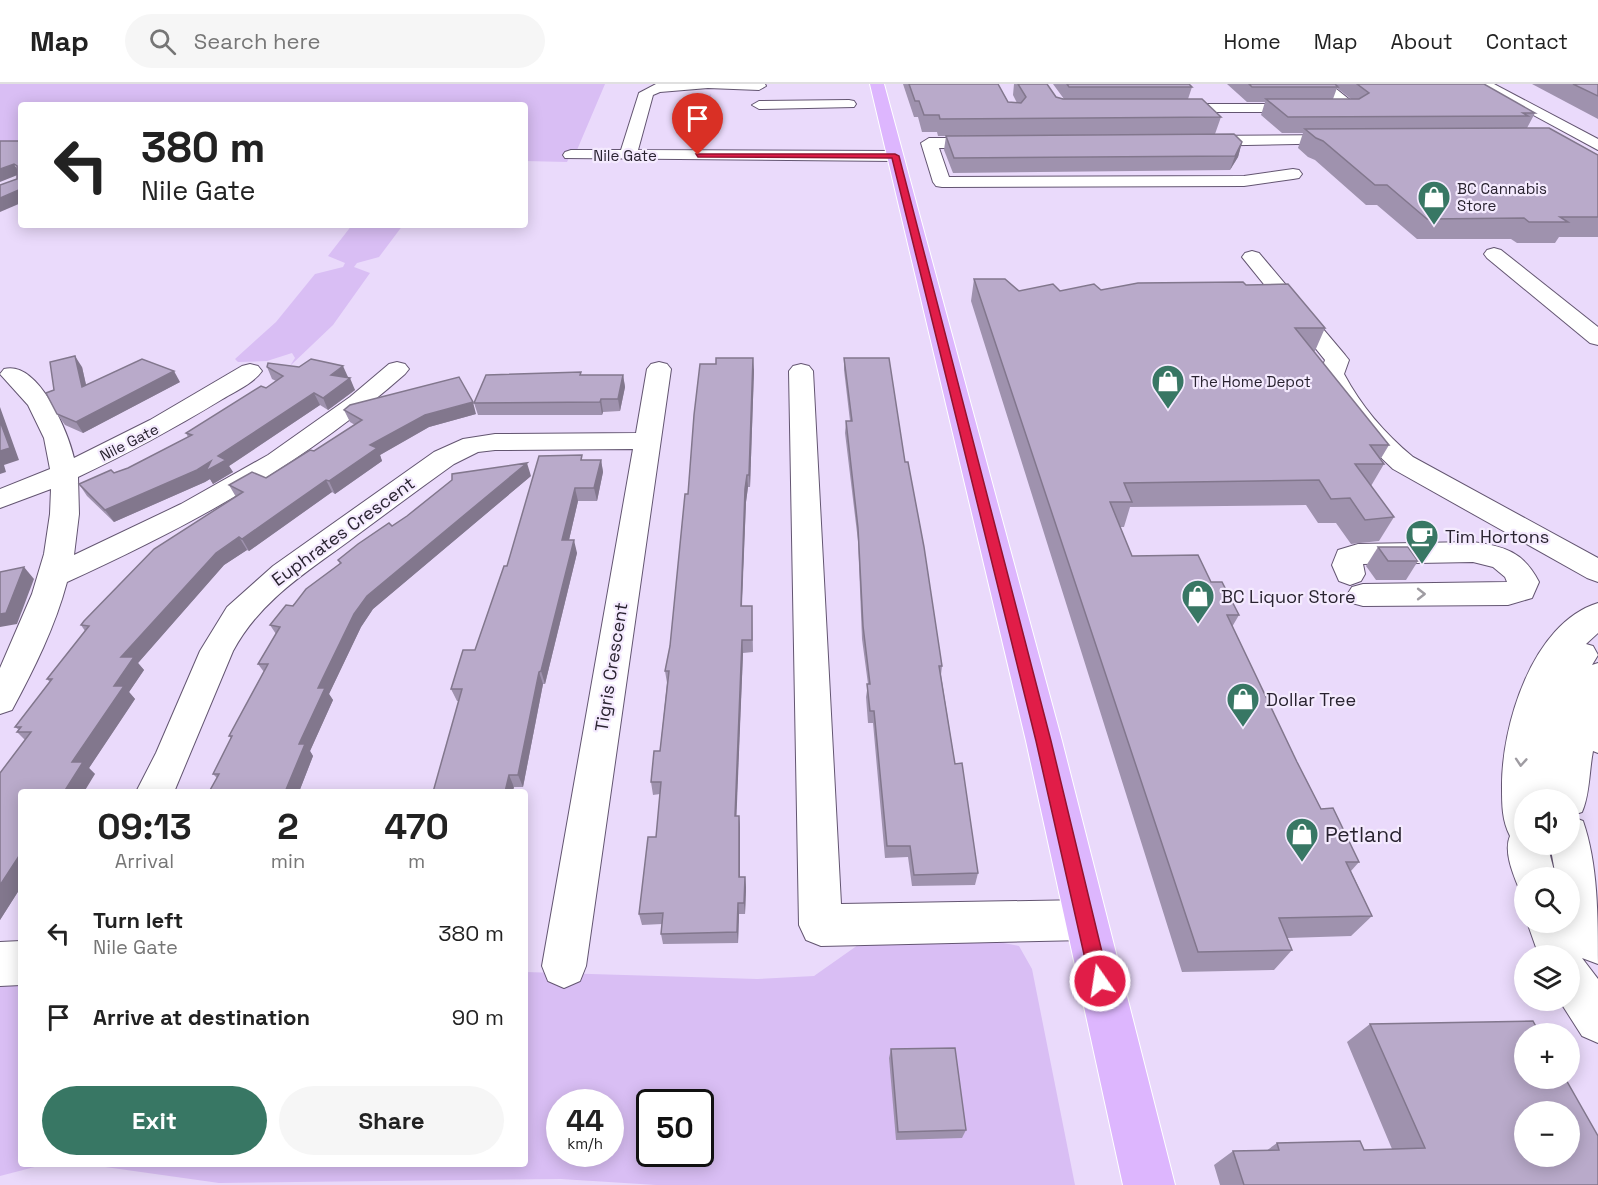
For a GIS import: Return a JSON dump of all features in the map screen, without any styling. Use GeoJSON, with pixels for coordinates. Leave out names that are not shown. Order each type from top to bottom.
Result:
{"type":"FeatureCollection","features":[{"type":"Feature","properties":{"kind":"main road"},"geometry":{"type":"LineString","coordinates":[[877,84],[1044,741],[1149,1185]]}},
{"type":"Feature","properties":{"kind":"street"},"geometry":{"type":"LineString","coordinates":[[1150,108],[1353,108],[1321,84]]}},
{"type":"Feature","properties":{"kind":"street"},"geometry":{"type":"LineString","coordinates":[[1346,84],[1363,97]]}},
{"type":"Feature","properties":{"kind":"street"},"geometry":{"type":"LineString","coordinates":[[1483,84],[1598,145]]}},
{"type":"Feature","properties":{"kind":"street"},"geometry":{"type":"LineString","coordinates":[[627,155],[645,96],[654,86],[759,85],[757,111],[815,112],[849,104]]}},
{"type":"Feature","properties":{"kind":"street"},"geometry":{"type":"LineString","coordinates":[[1012,142],[929,143],[942,182],[1244,181],[1293,174],[1207,92]]}},
{"type":"Feature","properties":{"kind":"street"},"geometry":{"type":"LineString","coordinates":[[1567,129],[1598,128]]}},
{"type":"Feature","properties":{"kind":"street"},"geometry":{"type":"LineString","coordinates":[[1179,141],[1356,140]]}},
{"type":"Feature","properties":{"kind":"street","name":"Nile Gate"},"geometry":{"type":"LineString","coordinates":[[571,154],[895,156]]}},
{"type":"Feature","properties":{"kind":"street"},"geometry":{"type":"LineString","coordinates":[[1494,254],[1598,338]]}},
{"type":"Feature","properties":{"kind":"street"},"geometry":{"type":"LineString","coordinates":[[1252,256],[1337,360],[1332,374],[1342,394],[1386,448],[1403,463],[1431,481],[1598,571]]}},
{"type":"Feature","properties":{"kind":"street"},"geometry":{"type":"LineString","coordinates":[[55,575],[166,524],[256,474],[340,418],[397,369]]}},
{"type":"Feature","properties":{"kind":"street","name":"Tigris Crescent"},"geometry":{"type":"LineString","coordinates":[[564,966],[659,369]]}},
{"type":"Feature","properties":{"kind":"street","name":"Nile Gate"},"geometry":{"type":"LineString","coordinates":[[0,499],[65,473],[159,427],[250,371]]}},
{"type":"Feature","properties":{"kind":"street"},"geometry":{"type":"LineString","coordinates":[[801,371],[821,925],[1085,920]]}},
{"type":"Feature","properties":{"kind":"street"},"geometry":{"type":"LineString","coordinates":[[0,700],[28,646],[55,575],[63,524],[65,473],[51,426],[40,405],[12,374]]}},
{"type":"Feature","properties":{"kind":"street","name":"Euphrates Crescent"},"geometry":{"type":"LineString","coordinates":[[156,789],[214,657],[236,619],[263,589],[425,471],[453,452],[482,443],[646,441]]}},
{"type":"Feature","properties":{"kind":"street"},"geometry":{"type":"LineString","coordinates":[[1520,789],[1525,725],[1545,674],[1563,647],[1593,620]]}},
{"type":"Feature","properties":{"kind":"street"},"geometry":{"type":"LineString","coordinates":[[1590,733],[1570,712],[1562,695],[1567,676],[1583,653],[1593,620]]}},
{"type":"Feature","properties":{"kind":"street"},"geometry":{"type":"LineString","coordinates":[[1568,789],[1569,776],[1590,733],[1598,676]]}},
{"type":"Feature","properties":{"kind":"street"},"geometry":{"type":"LineString","coordinates":[[1533,705],[1548,723],[1552,739],[1550,789]]}},
{"type":"Feature","properties":{"kind":"street"},"geometry":{"type":"LineString","coordinates":[[1571,855],[1598,943]]}},
{"type":"Feature","properties":{"kind":"street"},"geometry":{"type":"LineString","coordinates":[[0,964],[18,963]]}},
{"type":"Feature","properties":{"kind":"street"},"geometry":{"type":"LineString","coordinates":[[1580,992],[1598,1020]]}},
{"type":"Feature","properties":{"kind":"shaded area"},"geometry":{"type":"Polygon","coordinates":[[[0,84],[605,84],[577,150],[572,151],[567,162],[528,161],[528,102],[18,102],[18,145],[0,145],[0,84]]]}},
{"type":"Feature","properties":{"kind":"shaded area"},"geometry":{"type":"Polygon","coordinates":[[[711,94],[709,111],[704,113],[703,127],[687,127],[690,113],[694,112],[690,111],[692,102],[703,100],[711,94]]]}},
{"type":"Feature","properties":{"kind":"shaded area"},"geometry":{"type":"Polygon","coordinates":[[[350,228],[401,228],[379,257],[357,263],[354,267],[370,273],[333,325],[290,366],[295,358],[292,353],[267,361],[238,362],[235,359],[276,322],[315,274],[343,267],[345,263],[328,256],[350,228]]]}},
{"type":"Feature","properties":{"kind":"shaded area"},"geometry":{"type":"Polygon","coordinates":[[[993,941],[1019,946],[1032,969],[1075,1185],[656,1185],[561,1179],[219,1183],[105,1167],[528,1167],[528,972],[757,979],[814,976],[858,945],[993,941]]]}},
{"type":"Feature","properties":{"kind":"shaded area"},"geometry":{"type":"Polygon","coordinates":[[[18,972],[18,1167],[34,1167],[0,1176],[0,974],[18,972]]]}},
{"type":"Feature","properties":{"kind":"building"},"geometry":{"type":"Polygon","coordinates":[[[909,84],[998,84],[1008,102],[1021,103],[1026,97],[1018,84],[1047,84],[1056,97],[1063,99],[1202,99],[1221,117],[940,119],[939,115],[924,115],[919,101],[915,101],[909,84]]]}},
{"type":"Feature","properties":{"kind":"building"},"geometry":{"type":"Polygon","coordinates":[[[1067,84],[1189,84],[1192,87],[1069,87],[1067,84]]]}},
{"type":"Feature","properties":{"kind":"building"},"geometry":{"type":"Polygon","coordinates":[[[1249,84],[1335,84],[1338,87],[1252,87],[1249,84]]]}},
{"type":"Feature","properties":{"kind":"building"},"geometry":{"type":"Polygon","coordinates":[[[1357,84],[1484,84],[1535,113],[1523,113],[1528,116],[1288,117],[1266,99],[1359,99],[1369,93],[1357,84]]]}},
{"type":"Feature","properties":{"kind":"building"},"geometry":{"type":"Polygon","coordinates":[[[1573,84],[1598,84],[1598,96],[1573,84]]]}},
{"type":"Feature","properties":{"kind":"building"},"geometry":{"type":"Polygon","coordinates":[[[1549,128],[1598,155],[1598,217],[1560,217],[1568,222],[1529,222],[1524,218],[1427,219],[1387,185],[1375,185],[1323,141],[1305,129],[1549,128]]]}},
{"type":"Feature","properties":{"kind":"building"},"geometry":{"type":"Polygon","coordinates":[[[1234,134],[1242,142],[1235,156],[954,158],[946,136],[1234,134]]]}},
{"type":"Feature","properties":{"kind":"building"},"geometry":{"type":"Polygon","coordinates":[[[0,141],[18,141],[18,190],[0,198],[0,185],[17,179],[17,166],[14,164],[0,169],[0,141]]]}},
{"type":"Feature","properties":{"kind":"building"},"geometry":{"type":"Polygon","coordinates":[[[974,279],[1005,279],[1019,291],[1053,284],[1060,291],[1094,284],[1101,290],[1138,283],[1288,284],[1325,328],[1295,328],[1389,445],[1370,445],[1384,464],[1355,464],[1394,517],[1365,520],[1350,498],[1331,499],[1319,480],[1124,483],[1132,502],[1110,502],[1132,556],[1198,555],[1211,582],[1222,582],[1239,615],[1227,615],[1297,762],[1321,809],[1333,808],[1359,862],[1346,862],[1372,916],[1279,918],[1292,950],[1198,952],[974,279]]]}},
{"type":"Feature","properties":{"kind":"building"},"geometry":{"type":"Polygon","coordinates":[[[75,356],[82,387],[142,359],[174,371],[76,422],[57,414],[46,393],[54,390],[50,362],[75,356]]]}},
{"type":"Feature","properties":{"kind":"building"},"geometry":{"type":"Polygon","coordinates":[[[716,358],[753,358],[741,606],[752,606],[752,640],[742,640],[735,816],[739,816],[739,877],[745,877],[744,903],[738,903],[737,932],[661,934],[663,913],[639,914],[648,837],[656,837],[661,782],[651,782],[654,751],[660,751],[669,671],[665,671],[670,646],[685,494],[688,494],[700,364],[716,364],[716,358]]]}},
{"type":"Feature","properties":{"kind":"building"},"geometry":{"type":"Polygon","coordinates":[[[844,358],[889,358],[905,462],[908,462],[924,547],[942,666],[939,666],[955,764],[962,763],[978,873],[914,875],[910,846],[887,846],[874,711],[870,711],[867,684],[870,684],[863,626],[858,528],[846,421],[852,421],[844,358]]]}},
{"type":"Feature","properties":{"kind":"building"},"geometry":{"type":"Polygon","coordinates":[[[311,359],[343,366],[331,375],[350,378],[323,398],[314,393],[218,456],[226,460],[206,471],[211,461],[197,470],[105,510],[79,484],[111,470],[114,473],[128,468],[192,435],[186,433],[261,386],[266,388],[283,376],[267,367],[268,363],[299,367],[311,359]]]}},
{"type":"Feature","properties":{"kind":"building"},"geometry":{"type":"Polygon","coordinates":[[[581,372],[580,375],[623,375],[618,399],[601,399],[600,402],[474,403],[486,375],[581,372]]]}},
{"type":"Feature","properties":{"kind":"building"},"geometry":{"type":"Polygon","coordinates":[[[459,377],[473,402],[425,415],[370,445],[377,448],[329,481],[326,480],[242,539],[239,537],[216,553],[121,657],[134,657],[114,686],[124,686],[72,762],[83,762],[66,789],[18,789],[18,858],[0,885],[0,773],[31,732],[17,732],[21,727],[15,727],[52,679],[47,679],[89,626],[81,625],[154,549],[243,492],[229,485],[252,472],[266,478],[362,420],[344,410],[350,405],[459,377]]]}},
{"type":"Feature","properties":{"kind":"building"},"geometry":{"type":"Polygon","coordinates":[[[0,421],[10,448],[0,451],[0,421]]]}},
{"type":"Feature","properties":{"kind":"building"},"geometry":{"type":"Polygon","coordinates":[[[582,455],[581,460],[601,460],[594,488],[575,488],[562,540],[574,540],[539,672],[518,775],[509,775],[506,789],[434,789],[462,689],[451,689],[463,650],[475,650],[504,566],[507,566],[539,456],[582,455]]]}},
{"type":"Feature","properties":{"kind":"building"},"geometry":{"type":"Polygon","coordinates":[[[527,463],[367,596],[354,614],[318,688],[325,688],[299,744],[305,744],[286,789],[211,789],[219,774],[213,774],[232,736],[229,736],[268,664],[258,664],[280,627],[270,625],[286,605],[293,606],[306,589],[341,563],[338,560],[389,523],[392,526],[407,516],[452,480],[452,474],[527,463]]]}},
{"type":"Feature","properties":{"kind":"building"},"geometry":{"type":"Polygon","coordinates":[[[1378,547],[1408,547],[1418,561],[1388,561],[1378,547]]]}},
{"type":"Feature","properties":{"kind":"building"},"geometry":{"type":"Polygon","coordinates":[[[24,567],[6,613],[0,614],[0,572],[24,567]]]}},
{"type":"Feature","properties":{"kind":"building"},"geometry":{"type":"Polygon","coordinates":[[[1533,1021],[1534,1023],[1514,1023],[1514,1089],[1571,1089],[1578,1101],[1514,1101],[1514,1167],[1580,1167],[1580,1104],[1598,1136],[1598,1185],[1244,1185],[1233,1151],[1279,1150],[1277,1143],[1360,1141],[1364,1150],[1425,1148],[1370,1024],[1533,1021]]]}},
{"type":"Feature","properties":{"kind":"building"},"geometry":{"type":"Polygon","coordinates":[[[955,1048],[966,1130],[898,1132],[891,1049],[955,1048]]]}},
{"type":"Feature","properties":{"kind":"place","name":"BC Cannabis Store"},"geometry":{"type":"Point","coordinates":[1434,226]}},
{"type":"Feature","properties":{"kind":"place","name":"The Home Depot"},"geometry":{"type":"Point","coordinates":[1168,410]}},
{"type":"Feature","properties":{"kind":"place","name":"Tim Hortons"},"geometry":{"type":"Point","coordinates":[1422,565]}},
{"type":"Feature","properties":{"kind":"place","name":"BC Liquor Store"},"geometry":{"type":"Point","coordinates":[1198,625]}},
{"type":"Feature","properties":{"kind":"place","name":"Dollar Tree"},"geometry":{"type":"Point","coordinates":[1243,728]}},
{"type":"Feature","properties":{"kind":"place","name":"Petland"},"geometry":{"type":"Point","coordinates":[1302,863]}},
{"type":"Feature","properties":{"kind":"route"},"geometry":{"type":"LineString","coordinates":[[698,155],[895,156],[1044,741],[1100,981]]}}]}
